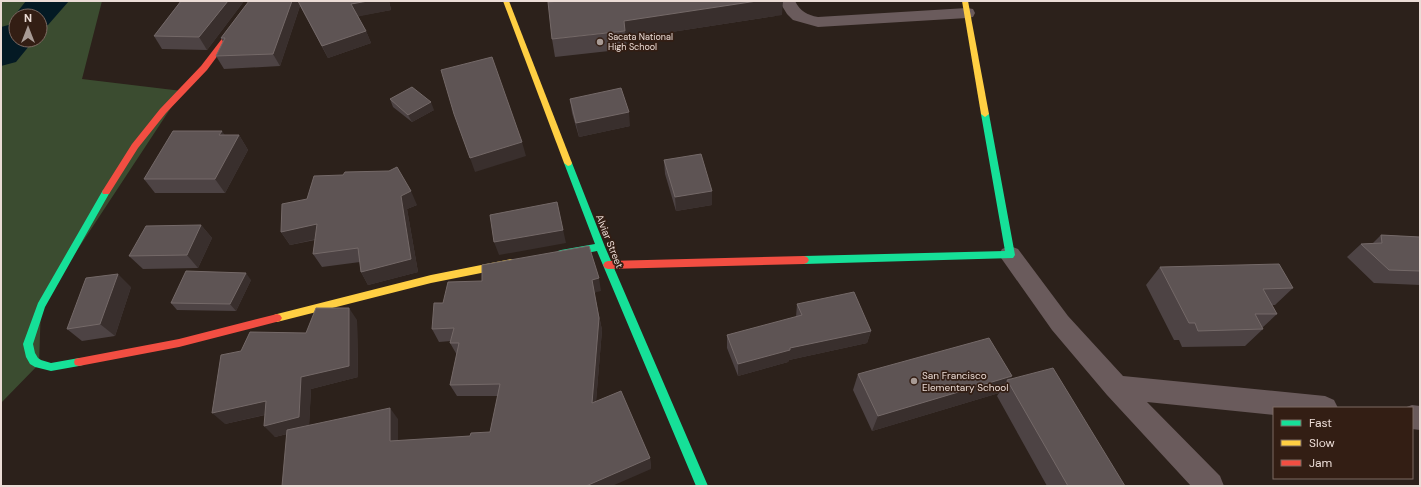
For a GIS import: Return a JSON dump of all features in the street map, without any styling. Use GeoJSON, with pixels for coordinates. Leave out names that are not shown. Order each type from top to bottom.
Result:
{"type":"FeatureCollection","features":[{"type":"Feature","properties":{"kind":"street"},"geometry":{"type":"LineString","coordinates":[[255,1],[204,68],[150,126],[96,208],[41,306],[28,344],[30,354],[34,361],[44,366],[60,366],[172,344],[431,280],[522,261]]}},
{"type":"Feature","properties":{"kind":"street","name":"Alviar Street"},"geometry":{"type":"LineString","coordinates":[[506,1],[600,247],[702,486]]}},
{"type":"Feature","properties":{"kind":"street"},"geometry":{"type":"LineString","coordinates":[[787,1],[791,10],[801,18],[818,22],[966,7],[1010,255],[1060,323],[1116,386],[1210,486]]}},
{"type":"Feature","properties":{"kind":"street"},"geometry":{"type":"LineString","coordinates":[[553,255],[600,247]]}},
{"type":"Feature","properties":{"kind":"street"},"geometry":{"type":"LineString","coordinates":[[608,265],[1010,255]]}},
{"type":"Feature","properties":{"kind":"street"},"geometry":{"type":"LineString","coordinates":[[1116,386],[1316,407]]}},
{"type":"Feature","properties":{"kind":"green space"},"geometry":{"type":"Polygon","coordinates":[[[1,1],[102,1],[82,79],[182,91],[41,305],[39,364],[1,403],[1,1]]]}},
{"type":"Feature","properties":{"kind":"building"},"geometry":{"type":"Polygon","coordinates":[[[181,1],[228,1],[199,37],[154,36],[181,1]]]}},
{"type":"Feature","properties":{"kind":"building"},"geometry":{"type":"Polygon","coordinates":[[[249,1],[292,1],[273,54],[216,56],[225,38],[221,38],[249,1]]]}},
{"type":"Feature","properties":{"kind":"building"},"geometry":{"type":"Polygon","coordinates":[[[298,1],[368,1],[351,4],[366,31],[322,46],[298,1]]]}},
{"type":"Feature","properties":{"kind":"building"},"geometry":{"type":"Polygon","coordinates":[[[757,1],[624,21],[625,31],[552,39],[548,2],[757,1]]]}},
{"type":"Feature","properties":{"kind":"building"},"geometry":{"type":"Polygon","coordinates":[[[492,57],[522,142],[470,158],[454,114],[441,70],[492,57]]]}},
{"type":"Feature","properties":{"kind":"building"},"geometry":{"type":"Polygon","coordinates":[[[412,87],[431,102],[408,115],[390,99],[412,87]]]}},
{"type":"Feature","properties":{"kind":"building"},"geometry":{"type":"Polygon","coordinates":[[[621,88],[629,112],[576,123],[570,99],[621,88]]]}},
{"type":"Feature","properties":{"kind":"building"},"geometry":{"type":"Polygon","coordinates":[[[173,131],[222,131],[219,135],[239,135],[215,179],[144,179],[173,131]]]}},
{"type":"Feature","properties":{"kind":"building"},"geometry":{"type":"Polygon","coordinates":[[[701,154],[712,191],[675,197],[664,160],[701,154]]]}},
{"type":"Feature","properties":{"kind":"building"},"geometry":{"type":"Polygon","coordinates":[[[397,167],[411,191],[401,196],[411,259],[361,272],[358,248],[313,254],[317,224],[281,232],[282,204],[307,199],[314,176],[343,175],[345,172],[389,171],[397,167]]]}},
{"type":"Feature","properties":{"kind":"building"},"geometry":{"type":"Polygon","coordinates":[[[557,202],[563,230],[494,242],[490,215],[557,202]]]}},
{"type":"Feature","properties":{"kind":"building"},"geometry":{"type":"Polygon","coordinates":[[[201,225],[187,255],[129,256],[146,226],[201,225]]]}},
{"type":"Feature","properties":{"kind":"building"},"geometry":{"type":"Polygon","coordinates":[[[1381,235],[1420,237],[1420,271],[1389,270],[1361,244],[1382,243],[1381,235]]]}},
{"type":"Feature","properties":{"kind":"building"},"geometry":{"type":"Polygon","coordinates":[[[589,246],[599,278],[592,280],[599,318],[592,403],[621,391],[650,458],[586,486],[282,486],[287,430],[390,408],[390,441],[470,436],[471,433],[490,432],[500,384],[450,385],[459,343],[450,343],[454,328],[432,329],[434,303],[443,303],[448,282],[482,281],[482,265],[589,246]]]}},
{"type":"Feature","properties":{"kind":"building"},"geometry":{"type":"Polygon","coordinates":[[[1279,264],[1293,288],[1263,289],[1277,314],[1255,314],[1263,329],[1198,331],[1195,323],[1189,323],[1160,267],[1279,264]]]}},
{"type":"Feature","properties":{"kind":"building"},"geometry":{"type":"Polygon","coordinates":[[[186,271],[246,273],[230,304],[171,303],[186,271]]]}},
{"type":"Feature","properties":{"kind":"building"},"geometry":{"type":"Polygon","coordinates":[[[118,274],[100,324],[67,329],[86,278],[118,274]]]}},
{"type":"Feature","properties":{"kind":"building"},"geometry":{"type":"Polygon","coordinates":[[[854,292],[871,331],[790,348],[790,350],[738,364],[727,335],[802,315],[797,304],[854,292]]]}},
{"type":"Feature","properties":{"kind":"building"},"geometry":{"type":"Polygon","coordinates":[[[316,308],[349,308],[349,366],[301,377],[299,417],[264,426],[266,401],[212,413],[221,355],[241,351],[250,332],[306,333],[316,308]]]}},
{"type":"Feature","properties":{"kind":"building"},"geometry":{"type":"Polygon","coordinates":[[[989,338],[1012,376],[878,416],[858,374],[989,338]]]}},
{"type":"Feature","properties":{"kind":"building"},"geometry":{"type":"Polygon","coordinates":[[[1053,368],[1125,486],[1068,486],[1007,380],[1053,368]]]}},
{"type":"Feature","properties":{"kind":"waterway"},"geometry":{"type":"LineString","coordinates":[[42,8],[49,1]]}},
{"type":"Feature","properties":{"kind":"waterway"},"geometry":{"type":"LineString","coordinates":[[1,52],[8,45]]}},
{"type":"Feature","properties":{"kind":"traffic: fast"},"geometry":{"type":"LineString","coordinates":[[804,260],[1010,255],[985,114]]}},
{"type":"Feature","properties":{"kind":"traffic: fast"},"geometry":{"type":"LineString","coordinates":[[568,163],[600,247],[702,486]]}},
{"type":"Feature","properties":{"kind":"traffic: fast"},"geometry":{"type":"LineString","coordinates":[[79,362],[51,367],[39,364],[34,361],[30,354],[28,344],[41,306],[106,192]]}},
{"type":"Feature","properties":{"kind":"traffic: fast"},"geometry":{"type":"LineString","coordinates":[[561,254],[600,247]]}},
{"type":"Feature","properties":{"kind":"traffic: slow"},"geometry":{"type":"LineString","coordinates":[[506,1],[568,163]]}},
{"type":"Feature","properties":{"kind":"traffic: slow"},"geometry":{"type":"LineString","coordinates":[[965,1],[985,114]]}},
{"type":"Feature","properties":{"kind":"traffic: slow"},"geometry":{"type":"LineString","coordinates":[[277,318],[431,279],[511,263]]}},
{"type":"Feature","properties":{"kind":"traffic: jam"},"geometry":{"type":"LineString","coordinates":[[106,192],[135,146],[163,111],[204,68],[255,1]]}},
{"type":"Feature","properties":{"kind":"traffic: jam"},"geometry":{"type":"LineString","coordinates":[[608,265],[804,260]]}},
{"type":"Feature","properties":{"kind":"traffic: jam"},"geometry":{"type":"LineString","coordinates":[[79,362],[179,343],[277,318]]}},
{"type":"Feature","properties":{"kind":"place","name":"Sacata National High School"},"geometry":{"type":"Point","coordinates":[600,42]}},
{"type":"Feature","properties":{"kind":"place","name":"San Francisco Elementary School"},"geometry":{"type":"Point","coordinates":[914,381]}}]}
